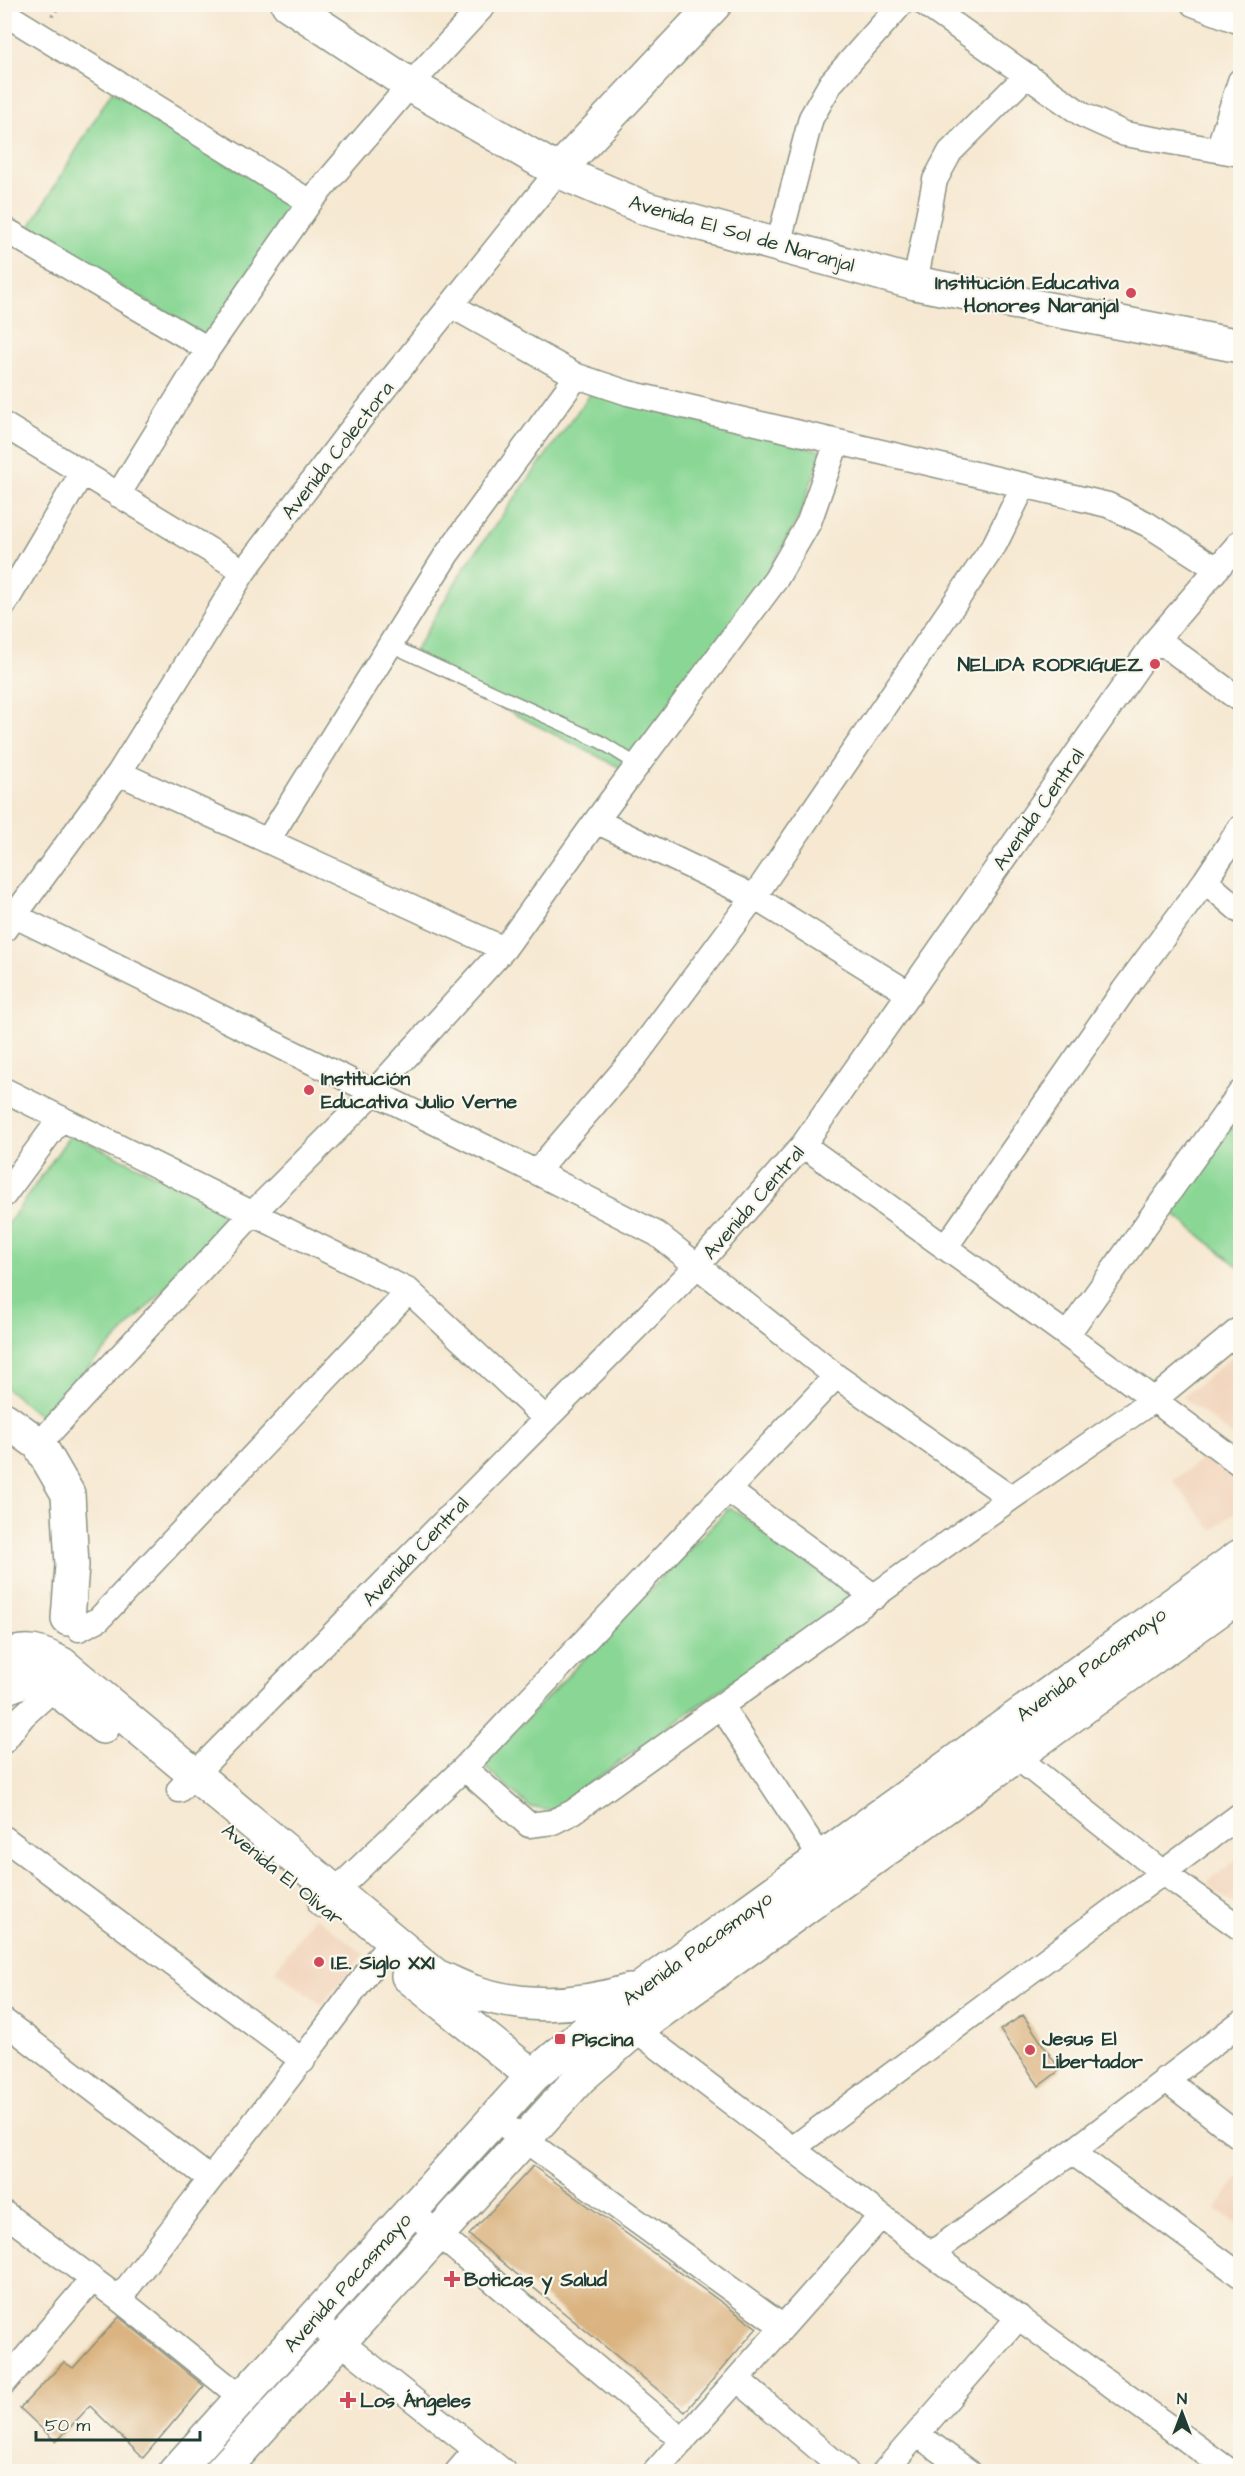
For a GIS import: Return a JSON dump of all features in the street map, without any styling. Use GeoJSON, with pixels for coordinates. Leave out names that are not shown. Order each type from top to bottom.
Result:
{"type":"FeatureCollection","features":[{"type":"Feature","properties":{"kind":"main road","name":"Avenida El Sol de Naranjal"},"geometry":{"type":"LineString","coordinates":[[288,4],[410,85],[558,171],[646,209],[915,283],[1240,346]]}},
{"type":"Feature","properties":{"kind":"main road","name":"Avenida Colectora"},"geometry":{"type":"LineString","coordinates":[[558,171],[715,4]]}},
{"type":"Feature","properties":{"kind":"main road"},"geometry":{"type":"LineString","coordinates":[[4,1419],[39,1444],[68,1494],[72,1565],[51,1656],[14,1653],[4,1658]]}},
{"type":"Feature","properties":{"kind":"main road","name":"Avenida Pacasmayo"},"geometry":{"type":"LineString","coordinates":[[623,2020],[644,1986],[1240,1556]]}},
{"type":"Feature","properties":{"kind":"main road","name":"Avenida Pacasmayo"},"geometry":{"type":"LineString","coordinates":[[175,2472],[533,2076],[623,2020],[1016,1756],[1240,1595]]}},
{"type":"Feature","properties":{"kind":"main road","name":"Avenida El Olivar"},"geometry":{"type":"LineString","coordinates":[[51,1656],[186,1782],[328,1898],[381,1954],[533,2076]]}},
{"type":"Feature","properties":{"kind":"main road"},"geometry":{"type":"LineString","coordinates":[[328,1898],[436,1976],[474,1992],[514,2002],[553,2004],[601,2000],[644,1986]]}},
{"type":"Feature","properties":{"kind":"main road"},"geometry":{"type":"LineString","coordinates":[[221,2472],[581,2077],[623,2020]]}},
{"type":"Feature","properties":{"kind":"street"},"geometry":{"type":"LineString","coordinates":[[118,495],[208,349],[310,202],[410,85],[485,4]]}},
{"type":"Feature","properties":{"kind":"street"},"geometry":{"type":"LineString","coordinates":[[778,245],[812,118],[831,83],[901,4]]}},
{"type":"Feature","properties":{"kind":"street"},"geometry":{"type":"LineString","coordinates":[[925,4],[1083,114],[1125,134],[1229,152],[1240,81]]}},
{"type":"Feature","properties":{"kind":"street"},"geometry":{"type":"LineString","coordinates":[[1193,4],[1240,22]]}},
{"type":"Feature","properties":{"kind":"street"},"geometry":{"type":"LineString","coordinates":[[4,13],[310,202]]}},
{"type":"Feature","properties":{"kind":"street"},"geometry":{"type":"LineString","coordinates":[[915,283],[935,180],[950,152],[1027,75]]}},
{"type":"Feature","properties":{"kind":"street","name":"Avenida Colectora"},"geometry":{"type":"LineString","coordinates":[[10,923],[119,773],[244,571],[344,439],[558,171]]}},
{"type":"Feature","properties":{"kind":"street"},"geometry":{"type":"LineString","coordinates":[[4,229],[208,349]]}},
{"type":"Feature","properties":{"kind":"street"},"geometry":{"type":"LineString","coordinates":[[452,306],[577,376],[628,393],[1108,505],[1147,524],[1217,569]]}},
{"type":"Feature","properties":{"kind":"street"},"geometry":{"type":"LineString","coordinates":[[268,840],[447,554],[577,376]]}},
{"type":"Feature","properties":{"kind":"street"},"geometry":{"type":"LineString","coordinates":[[4,425],[244,571]]}},
{"type":"Feature","properties":{"kind":"street"},"geometry":{"type":"LineString","coordinates":[[39,1444],[254,1212],[374,1092],[504,949],[776,579],[809,522],[837,442]]}},
{"type":"Feature","properties":{"kind":"street"},"geometry":{"type":"LineString","coordinates":[[4,605],[82,473]]}},
{"type":"Feature","properties":{"kind":"street"},"geometry":{"type":"LineString","coordinates":[[536,1172],[636,1057],[754,897],[994,544],[1024,485]]}},
{"type":"Feature","properties":{"kind":"street","name":"Avenida Central"},"geometry":{"type":"LineString","coordinates":[[186,1782],[698,1266],[803,1145],[1157,639],[1240,542]]}},
{"type":"Feature","properties":{"kind":"street"},"geometry":{"type":"LineString","coordinates":[[1157,639],[1240,700]]}},
{"type":"Feature","properties":{"kind":"street"},"geometry":{"type":"LineString","coordinates":[[119,773],[504,949]]}},
{"type":"Feature","properties":{"kind":"street"},"geometry":{"type":"LineString","coordinates":[[596,821],[754,897],[910,994]]}},
{"type":"Feature","properties":{"kind":"street"},"geometry":{"type":"LineString","coordinates":[[945,1248],[1124,990],[1205,881],[1240,828]]}},
{"type":"Feature","properties":{"kind":"street"},"geometry":{"type":"LineString","coordinates":[[1205,881],[1240,911]]}},
{"type":"Feature","properties":{"kind":"street"},"geometry":{"type":"LineString","coordinates":[[10,923],[374,1092],[657,1234],[836,1376],[1011,1498]]}},
{"type":"Feature","properties":{"kind":"street"},"geometry":{"type":"LineString","coordinates":[[4,1090],[254,1212],[409,1291],[545,1418]]}},
{"type":"Feature","properties":{"kind":"street"},"geometry":{"type":"LineString","coordinates":[[1067,1335],[1240,1094]]}},
{"type":"Feature","properties":{"kind":"street"},"geometry":{"type":"LineString","coordinates":[[4,1195],[61,1118]]}},
{"type":"Feature","properties":{"kind":"street"},"geometry":{"type":"LineString","coordinates":[[803,1145],[1155,1399],[1240,1464]]}},
{"type":"Feature","properties":{"kind":"street"},"geometry":{"type":"LineString","coordinates":[[4,1741],[24,1716],[51,1656],[99,1619],[409,1291]]}},
{"type":"Feature","properties":{"kind":"street"},"geometry":{"type":"LineString","coordinates":[[464,1768],[529,1825],[553,1822],[573,1812],[1011,1498],[1155,1399],[1240,1329]]}},
{"type":"Feature","properties":{"kind":"street"},"geometry":{"type":"LineString","coordinates":[[328,1898],[464,1768],[836,1376]]}},
{"type":"Feature","properties":{"kind":"street"},"geometry":{"type":"LineString","coordinates":[[728,1490],[875,1597]]}},
{"type":"Feature","properties":{"kind":"street"},"geometry":{"type":"LineString","coordinates":[[721,1707],[821,1858]]}},
{"type":"Feature","properties":{"kind":"street"},"geometry":{"type":"LineString","coordinates":[[990,1736],[1162,1872],[1240,1928]]}},
{"type":"Feature","properties":{"kind":"street"},"geometry":{"type":"LineString","coordinates":[[792,2149],[1240,1815]]}},
{"type":"Feature","properties":{"kind":"street"},"geometry":{"type":"LineString","coordinates":[[4,1838],[303,2061]]}},
{"type":"Feature","properties":{"kind":"street"},"geometry":{"type":"LineString","coordinates":[[119,2299],[209,2178],[303,2061],[381,1954]]}},
{"type":"Feature","properties":{"kind":"street"},"geometry":{"type":"LineString","coordinates":[[623,2020],[931,2254],[1231,2472]]}},
{"type":"Feature","properties":{"kind":"street"},"geometry":{"type":"LineString","coordinates":[[4,2021],[209,2178]]}},
{"type":"Feature","properties":{"kind":"street"},"geometry":{"type":"LineString","coordinates":[[931,2254],[1072,2152],[1240,2023]]}},
{"type":"Feature","properties":{"kind":"street"},"geometry":{"type":"LineString","coordinates":[[1165,2079],[1240,2137]]}},
{"type":"Feature","properties":{"kind":"street"},"geometry":{"type":"LineString","coordinates":[[496,2119],[783,2327]]}},
{"type":"Feature","properties":{"kind":"street"},"geometry":{"type":"LineString","coordinates":[[1072,2152],[1240,2275]]}},
{"type":"Feature","properties":{"kind":"street"},"geometry":{"type":"LineString","coordinates":[[412,2212],[682,2441]]}},
{"type":"Feature","properties":{"kind":"street"},"geometry":{"type":"LineString","coordinates":[[4,2213],[119,2299],[242,2398]]}},
{"type":"Feature","properties":{"kind":"street"},"geometry":{"type":"LineString","coordinates":[[655,2472],[881,2216]]}},
{"type":"Feature","properties":{"kind":"street"},"geometry":{"type":"LineString","coordinates":[[4,2383],[92,2280]]}},
{"type":"Feature","properties":{"kind":"street"},"geometry":{"type":"LineString","coordinates":[[884,2472],[1019,2317]]}},
{"type":"Feature","properties":{"kind":"street"},"geometry":{"type":"LineString","coordinates":[[313,2320],[504,2472]]}},
{"type":"Feature","properties":{"kind":"street"},"geometry":{"type":"LineString","coordinates":[[737,2379],[846,2472]]}},
{"type":"Feature","properties":{"kind":"street"},"geometry":{"type":"LineString","coordinates":[[917,2434],[969,2472]]}},
{"type":"Feature","properties":{"kind":"street"},"geometry":{"type":"LineString","coordinates":[[457,2472],[476,2450]]}},
{"type":"Feature","properties":{"kind":"lane"},"geometry":{"type":"LineString","coordinates":[[390,645],[601,742],[638,765]]}},
{"type":"Feature","properties":{"kind":"shaded area"},"geometry":{"type":"Polygon","coordinates":[[[1240,1351],[1240,1442],[1183,1397],[1240,1351]]]}},
{"type":"Feature","properties":{"kind":"shaded area"},"geometry":{"type":"Polygon","coordinates":[[[1203,1458],[1240,1483],[1240,1507],[1213,1531],[1173,1481],[1203,1458]]]}},
{"type":"Feature","properties":{"kind":"shaded area"},"geometry":{"type":"Polygon","coordinates":[[[1240,1857],[1240,1908],[1209,1888],[1208,1881],[1240,1857]]]}},
{"type":"Feature","properties":{"kind":"shaded area","name":"I.E. Siglo XXI"},"geometry":{"type":"Polygon","coordinates":[[[314,1916],[364,1954],[322,2005],[275,1971],[314,1916]]]}},
{"type":"Feature","properties":{"kind":"shaded area"},"geometry":{"type":"Polygon","coordinates":[[[1240,2175],[1240,2226],[1216,2209],[1240,2175]]]}},
{"type":"Feature","properties":{"kind":"green space"},"geometry":{"type":"Polygon","coordinates":[[[112,91],[295,206],[208,337],[27,232],[112,91]]]}},
{"type":"Feature","properties":{"kind":"green space"},"geometry":{"type":"Polygon","coordinates":[[[591,393],[822,451],[800,515],[766,576],[623,769],[409,661],[464,568],[591,393]]]}},
{"type":"Feature","properties":{"kind":"green space"},"geometry":{"type":"Polygon","coordinates":[[[1240,1117],[1240,1268],[1170,1211],[1240,1117]]]}},
{"type":"Feature","properties":{"kind":"green space"},"geometry":{"type":"Polygon","coordinates":[[[71,1134],[237,1214],[41,1417],[5,1387],[5,1228],[71,1134]]]}},
{"type":"Feature","properties":{"kind":"green space"},"geometry":{"type":"Polygon","coordinates":[[[730,1507],[852,1596],[551,1811],[530,1807],[482,1765],[730,1507]]]}},
{"type":"Feature","properties":{"kind":"building","name":"Jesus El Libertador"},"geometry":{"type":"Polygon","coordinates":[[[1023,2015],[1060,2070],[1039,2086],[1000,2030],[1023,2015]]]}},
{"type":"Feature","properties":{"kind":"building"},"geometry":{"type":"Polygon","coordinates":[[[533,2166],[757,2328],[685,2412],[469,2235],[533,2166]]]}},
{"type":"Feature","properties":{"kind":"building"},"geometry":{"type":"Polygon","coordinates":[[[119,2317],[204,2386],[143,2458],[90,2406],[56,2442],[20,2408],[64,2362],[73,2368],[119,2317]]]}},
{"type":"Feature","properties":{"kind":"place","name":"Institución Educativa Honores Naranjal"},"geometry":{"type":"Point","coordinates":[1131,293]}},
{"type":"Feature","properties":{"kind":"place","name":"NELIDA RODRIGUEZ"},"geometry":{"type":"Point","coordinates":[1155,664]}},
{"type":"Feature","properties":{"kind":"place","name":"Institución Educativa Julio Verne"},"geometry":{"type":"Point","coordinates":[309,1090]}},
{"type":"Feature","properties":{"kind":"place","name":"I.E. Siglo XXI"},"geometry":{"type":"Point","coordinates":[319,1962]}},
{"type":"Feature","properties":{"kind":"place","name":"Piscina"},"geometry":{"type":"Point","coordinates":[560,2039]}},
{"type":"Feature","properties":{"kind":"place","name":"Jesus El Libertador"},"geometry":{"type":"Point","coordinates":[1030,2050]}},
{"type":"Feature","properties":{"kind":"place","name":"Boticas y Salud"},"geometry":{"type":"Point","coordinates":[452,2279]}},
{"type":"Feature","properties":{"kind":"place","name":"Los Ángeles"},"geometry":{"type":"Point","coordinates":[348,2400]}}]}
